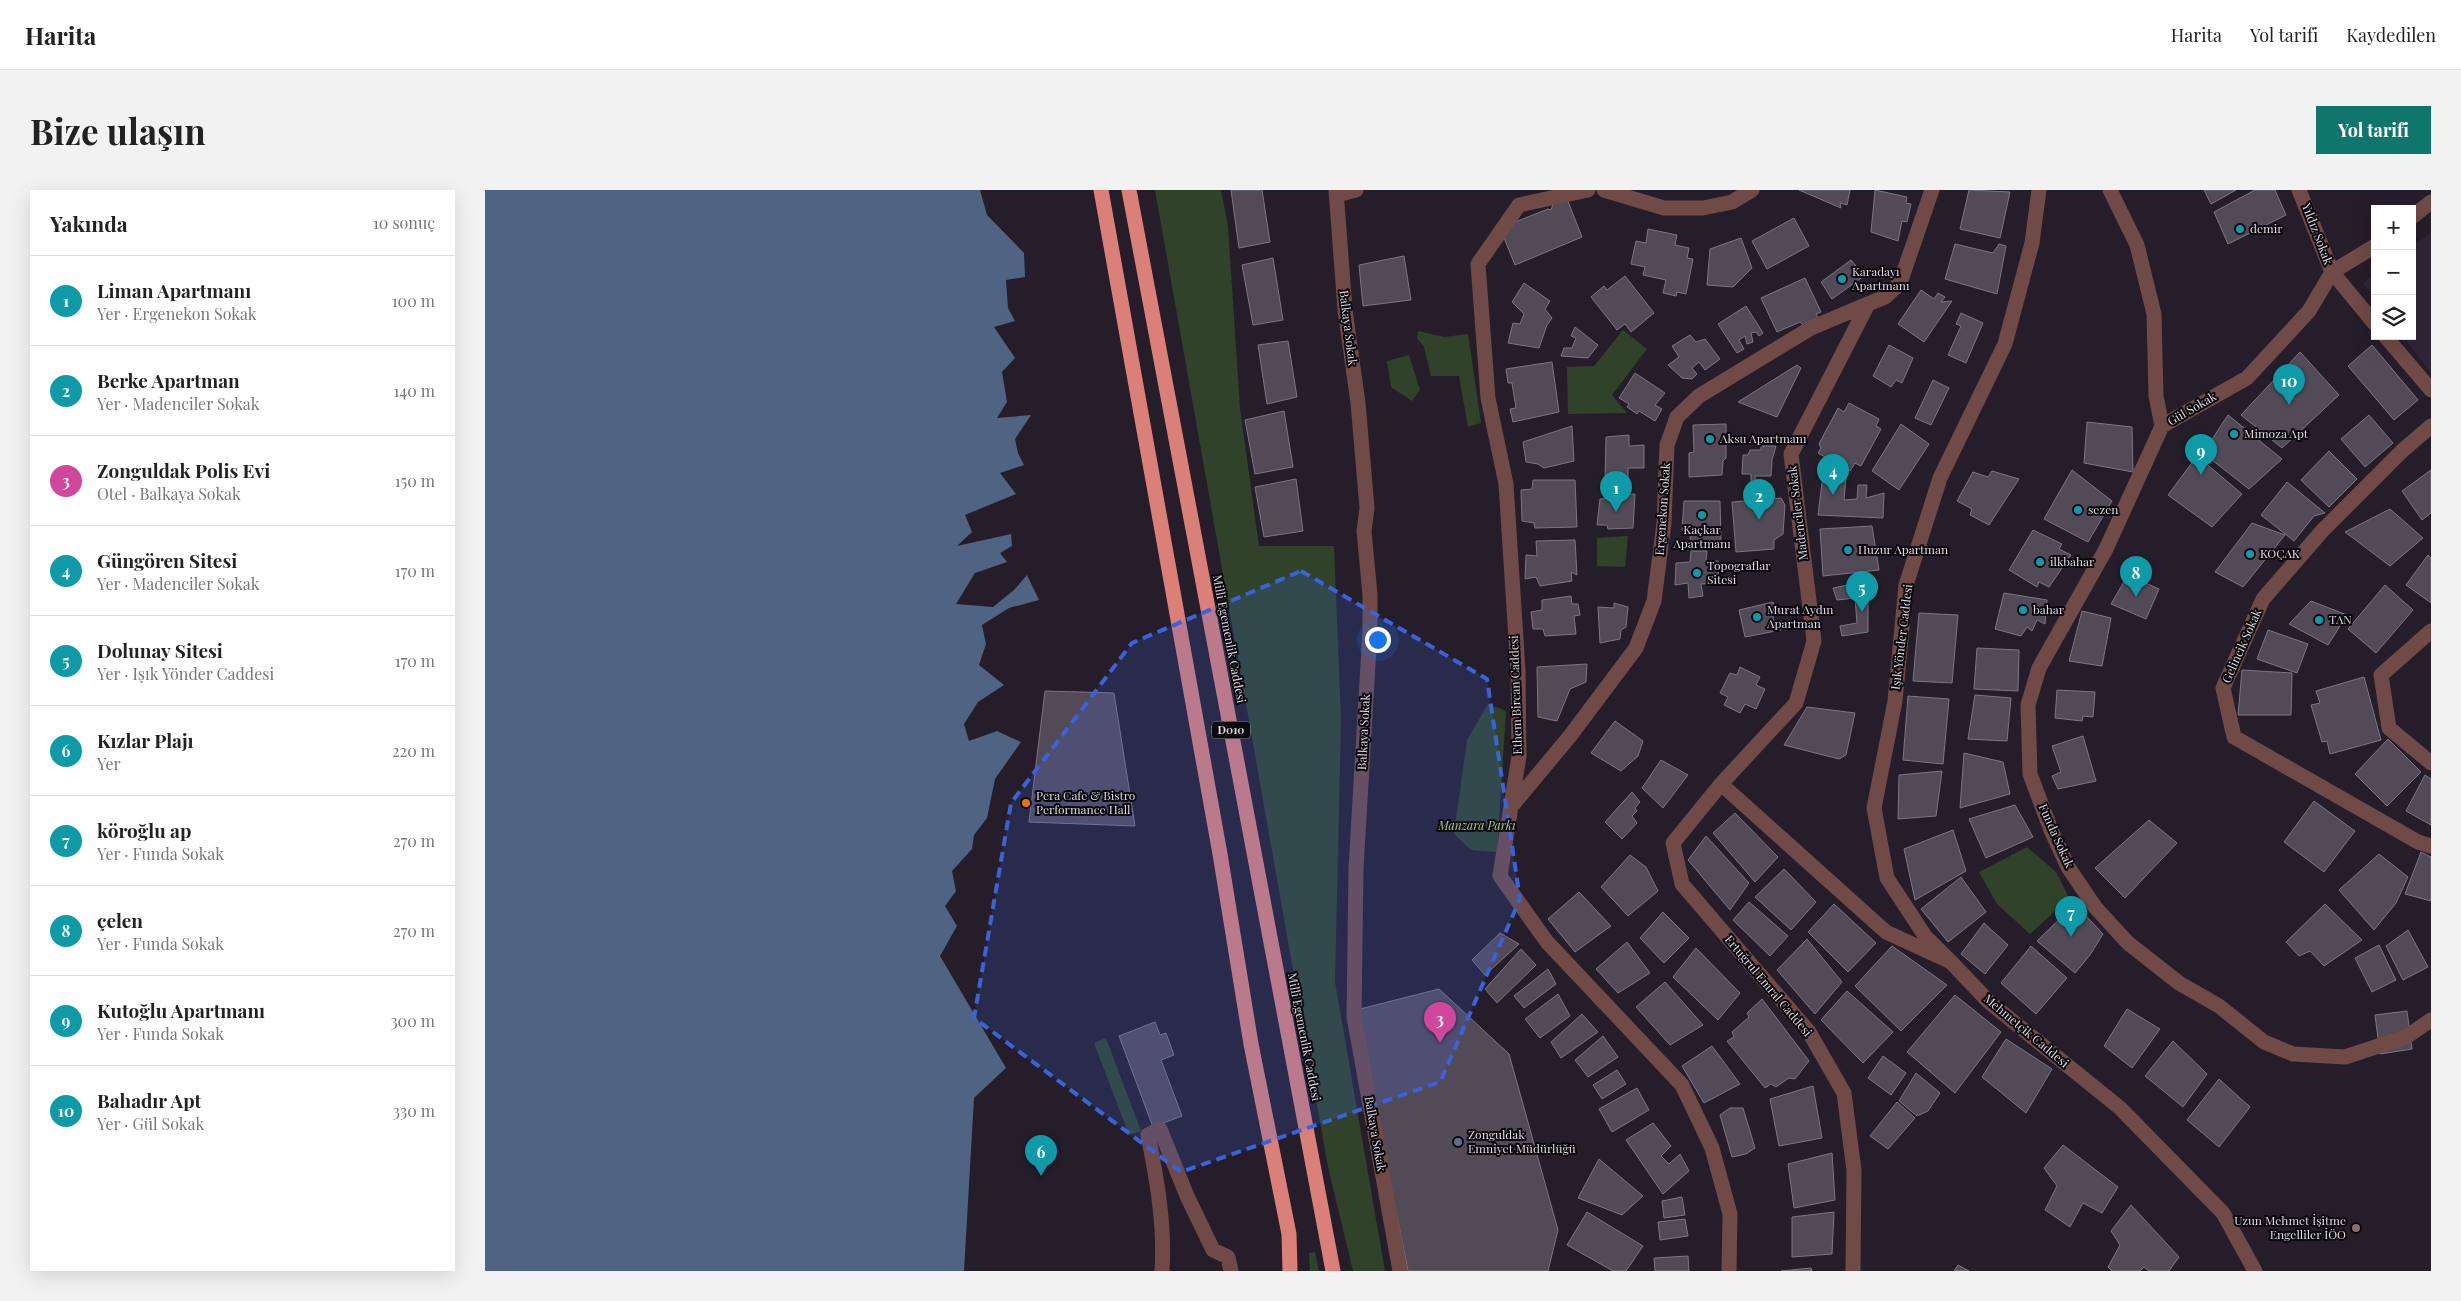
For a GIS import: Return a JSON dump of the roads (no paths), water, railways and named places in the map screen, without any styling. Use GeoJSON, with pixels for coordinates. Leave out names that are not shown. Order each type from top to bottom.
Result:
{"type":"FeatureCollection","features":[{"type":"Feature","properties":{"kind":"highway","name":"D010"},"geometry":{"type":"LineString","coordinates":[[1101,190],[1220,854],[1251,1044],[1289,1234],[1290,1271]]}},
{"type":"Feature","properties":{"kind":"highway","name":"Milli Egemenlik Caddesi"},"geometry":{"type":"LineString","coordinates":[[1129,190],[1333,1271]]}},
{"type":"Feature","properties":{"kind":"street"},"geometry":{"type":"LineString","coordinates":[[1337,193],[1356,190]]}},
{"type":"Feature","properties":{"kind":"street","name":"Ethem Bircan Caddesi"},"geometry":{"type":"LineString","coordinates":[[1588,190],[1519,205],[1478,264],[1488,398],[1506,484],[1518,670],[1519,756],[1500,876],[1547,942],[1682,1084],[1712,1148],[1730,1214],[1729,1271]]}},
{"type":"Feature","properties":{"kind":"street"},"geometry":{"type":"LineString","coordinates":[[1609,190],[1663,208],[1703,208],[1731,202],[1752,190]]}},
{"type":"Feature","properties":{"kind":"street"},"geometry":{"type":"LineString","coordinates":[[1868,304],[1885,297],[1899,283],[1931,190]]}},
{"type":"Feature","properties":{"kind":"street","name":"Işık Yönder Caddesi"},"geometry":{"type":"LineString","coordinates":[[1951,962],[1925,936],[1887,878],[1874,808],[1895,701],[1907,585],[1940,478],[2005,344],[2033,243],[2039,190]]}},
{"type":"Feature","properties":{"kind":"street","name":"Gül Sokak"},"geometry":{"type":"LineString","coordinates":[[2110,190],[2137,245],[2154,314],[2156,396],[2163,426],[2247,378],[2309,311],[2332,272],[2371,248]]}},
{"type":"Feature","properties":{"kind":"street","name":"Yıldız Sokak"},"geometry":{"type":"LineString","coordinates":[[2299,190],[2332,272],[2371,319]]}},
{"type":"Feature","properties":{"kind":"street","name":"Balkaya Sokak"},"geometry":{"type":"LineString","coordinates":[[1337,193],[1345,310],[1358,403],[1367,508],[1364,531],[1370,595],[1356,868],[1354,1017],[1400,1271]]}},
{"type":"Feature","properties":{"kind":"street"},"geometry":{"type":"LineString","coordinates":[[2416,214],[2431,202]]}},
{"type":"Feature","properties":{"kind":"street","name":"Madenciler Sokak"},"geometry":{"type":"LineString","coordinates":[[1721,784],[1796,703],[1814,641],[1791,454],[1868,304]]}},
{"type":"Feature","properties":{"kind":"street","name":"Ergenekon Sokak"},"geometry":{"type":"LineString","coordinates":[[1510,808],[1570,736],[1636,648],[1654,601],[1665,523],[1667,445],[1677,417],[1699,396],[1811,328],[1868,304]]}},
{"type":"Feature","properties":{"kind":"street"},"geometry":{"type":"LineString","coordinates":[[2388,340],[2431,390]]}},
{"type":"Feature","properties":{"kind":"street","name":"Funda Sokak"},"geometry":{"type":"LineString","coordinates":[[2163,426],[2105,549],[2039,668],[2028,705],[2030,774],[2051,830],[2068,867],[2095,907],[2128,943],[2179,983],[2219,1006],[2264,1042],[2293,1054],[2345,1057],[2406,1037],[2431,1020]]}},
{"type":"Feature","properties":{"kind":"street","name":"Gelincik Sokak"},"geometry":{"type":"LineString","coordinates":[[2431,426],[2402,451],[2323,530],[2263,598],[2223,688],[2234,737],[2418,842],[2431,846]]}},
{"type":"Feature","properties":{"kind":"street"},"geometry":{"type":"LineString","coordinates":[[2431,630],[2381,674],[2389,728],[2431,763]]}},
{"type":"Feature","properties":{"kind":"street","name":"Mehmetçik Caddesi"},"geometry":{"type":"LineString","coordinates":[[1721,784],[1886,932],[1951,962],[1989,1002],[2120,1108],[2223,1213],[2255,1271]]}},
{"type":"Feature","properties":{"kind":"street","name":"Ertuğrul Emral Caddesi"},"geometry":{"type":"LineString","coordinates":[[1721,784],[1673,843],[1682,884],[1809,1032],[1844,1093],[1854,1170],[1853,1271]]}},
{"type":"Feature","properties":{"kind":"street"},"geometry":{"type":"LineString","coordinates":[[1162,1271],[1164,1250],[1159,1191],[1148,1135],[1160,1130],[1191,1205],[1213,1250],[1228,1257],[1231,1271]]}},
{"type":"Feature","properties":{"kind":"water"},"geometry":{"type":"Polygon","coordinates":[[[485,190],[980,190],[987,215],[1024,253],[1025,277],[1006,280],[1008,308],[1015,321],[994,327],[1015,358],[1002,372],[1007,402],[997,418],[1031,415],[1015,439],[1018,453],[1024,465],[1000,473],[1016,494],[965,515],[972,532],[957,546],[1011,534],[1012,546],[1000,553],[1007,562],[975,573],[956,604],[993,607],[1014,590],[1027,575],[1039,600],[1009,608],[982,625],[986,644],[979,665],[1004,685],[978,702],[964,724],[969,741],[997,731],[1021,742],[995,779],[987,818],[974,835],[972,849],[952,871],[956,891],[945,906],[957,926],[940,956],[1006,1068],[974,1098],[964,1271],[485,1271],[485,190]]]}},
{"type":"Feature","properties":{"kind":"place","name":"demir"},"geometry":{"type":"Point","coordinates":[2240,229]}},
{"type":"Feature","properties":{"kind":"place","name":"Karadayı Apartmanı"},"geometry":{"type":"Point","coordinates":[1842,279]}},
{"type":"Feature","properties":{"kind":"place","name":"Bahadır Apt"},"geometry":{"type":"Point","coordinates":[2289,405]}},
{"type":"Feature","properties":{"kind":"place","name":"Mimoza Apt"},"geometry":{"type":"Point","coordinates":[2234,434]}},
{"type":"Feature","properties":{"kind":"place","name":"Aksu Apartmanı"},"geometry":{"type":"Point","coordinates":[1710,439]}},
{"type":"Feature","properties":{"kind":"place","name":"Kutoğlu Apartmanı"},"geometry":{"type":"Point","coordinates":[2201,475]}},
{"type":"Feature","properties":{"kind":"place","name":"Güngören Sitesi"},"geometry":{"type":"Point","coordinates":[1833,495]}},
{"type":"Feature","properties":{"kind":"place","name":"sezen"},"geometry":{"type":"Point","coordinates":[2078,510]}},
{"type":"Feature","properties":{"kind":"place","name":"Liman Apartmanı"},"geometry":{"type":"Point","coordinates":[1616,512]}},
{"type":"Feature","properties":{"kind":"place","name":"Kaçkar Apartmanı"},"geometry":{"type":"Point","coordinates":[1702,515]}},
{"type":"Feature","properties":{"kind":"place","name":"Berke Apartman"},"geometry":{"type":"Point","coordinates":[1759,520]}},
{"type":"Feature","properties":{"kind":"place","name":"Huzur Apartman"},"geometry":{"type":"Point","coordinates":[1848,550]}},
{"type":"Feature","properties":{"kind":"place","name":"KOÇAK"},"geometry":{"type":"Point","coordinates":[2250,554]}},
{"type":"Feature","properties":{"kind":"place","name":"ilkbahar"},"geometry":{"type":"Point","coordinates":[2040,562]}},
{"type":"Feature","properties":{"kind":"place","name":"Topograflar Sitesi"},"geometry":{"type":"Point","coordinates":[1697,573]}},
{"type":"Feature","properties":{"kind":"place","name":"çelen"},"geometry":{"type":"Point","coordinates":[2136,597]}},
{"type":"Feature","properties":{"kind":"place","name":"bahar"},"geometry":{"type":"Point","coordinates":[2023,610]}},
{"type":"Feature","properties":{"kind":"place","name":"Dolunay Sitesi"},"geometry":{"type":"Point","coordinates":[1862,612]}},
{"type":"Feature","properties":{"kind":"place","name":"Murat Aydın Apartman"},"geometry":{"type":"Point","coordinates":[1757,617]}},
{"type":"Feature","properties":{"kind":"place","name":"TAN"},"geometry":{"type":"Point","coordinates":[2319,620]}},
{"type":"Feature","properties":{"kind":"place","name":"Pera Cafe & Bistro Performance Hall"},"geometry":{"type":"Point","coordinates":[1026,803]}},
{"type":"Feature","properties":{"kind":"place","name":"köroğlu ap"},"geometry":{"type":"Point","coordinates":[2071,937]}},
{"type":"Feature","properties":{"kind":"place","name":"Zonguldak Polis Evi"},"geometry":{"type":"Point","coordinates":[1440,1043]}},
{"type":"Feature","properties":{"kind":"place","name":"Zonguldak Emniyet Müdürlüğü"},"geometry":{"type":"Point","coordinates":[1458,1142]}},
{"type":"Feature","properties":{"kind":"place","name":"Kızlar Plajı"},"geometry":{"type":"Point","coordinates":[1041,1176]}},
{"type":"Feature","properties":{"kind":"place","name":"Uzun Mehmet İşitme Engelliler İÖO"},"geometry":{"type":"Point","coordinates":[2356,1228]}},
{"type":"Feature","properties":{"kind":"park label","name":"Manzara Parkı"},"geometry":{"type":"Point","coordinates":[1477,826]}}]}
